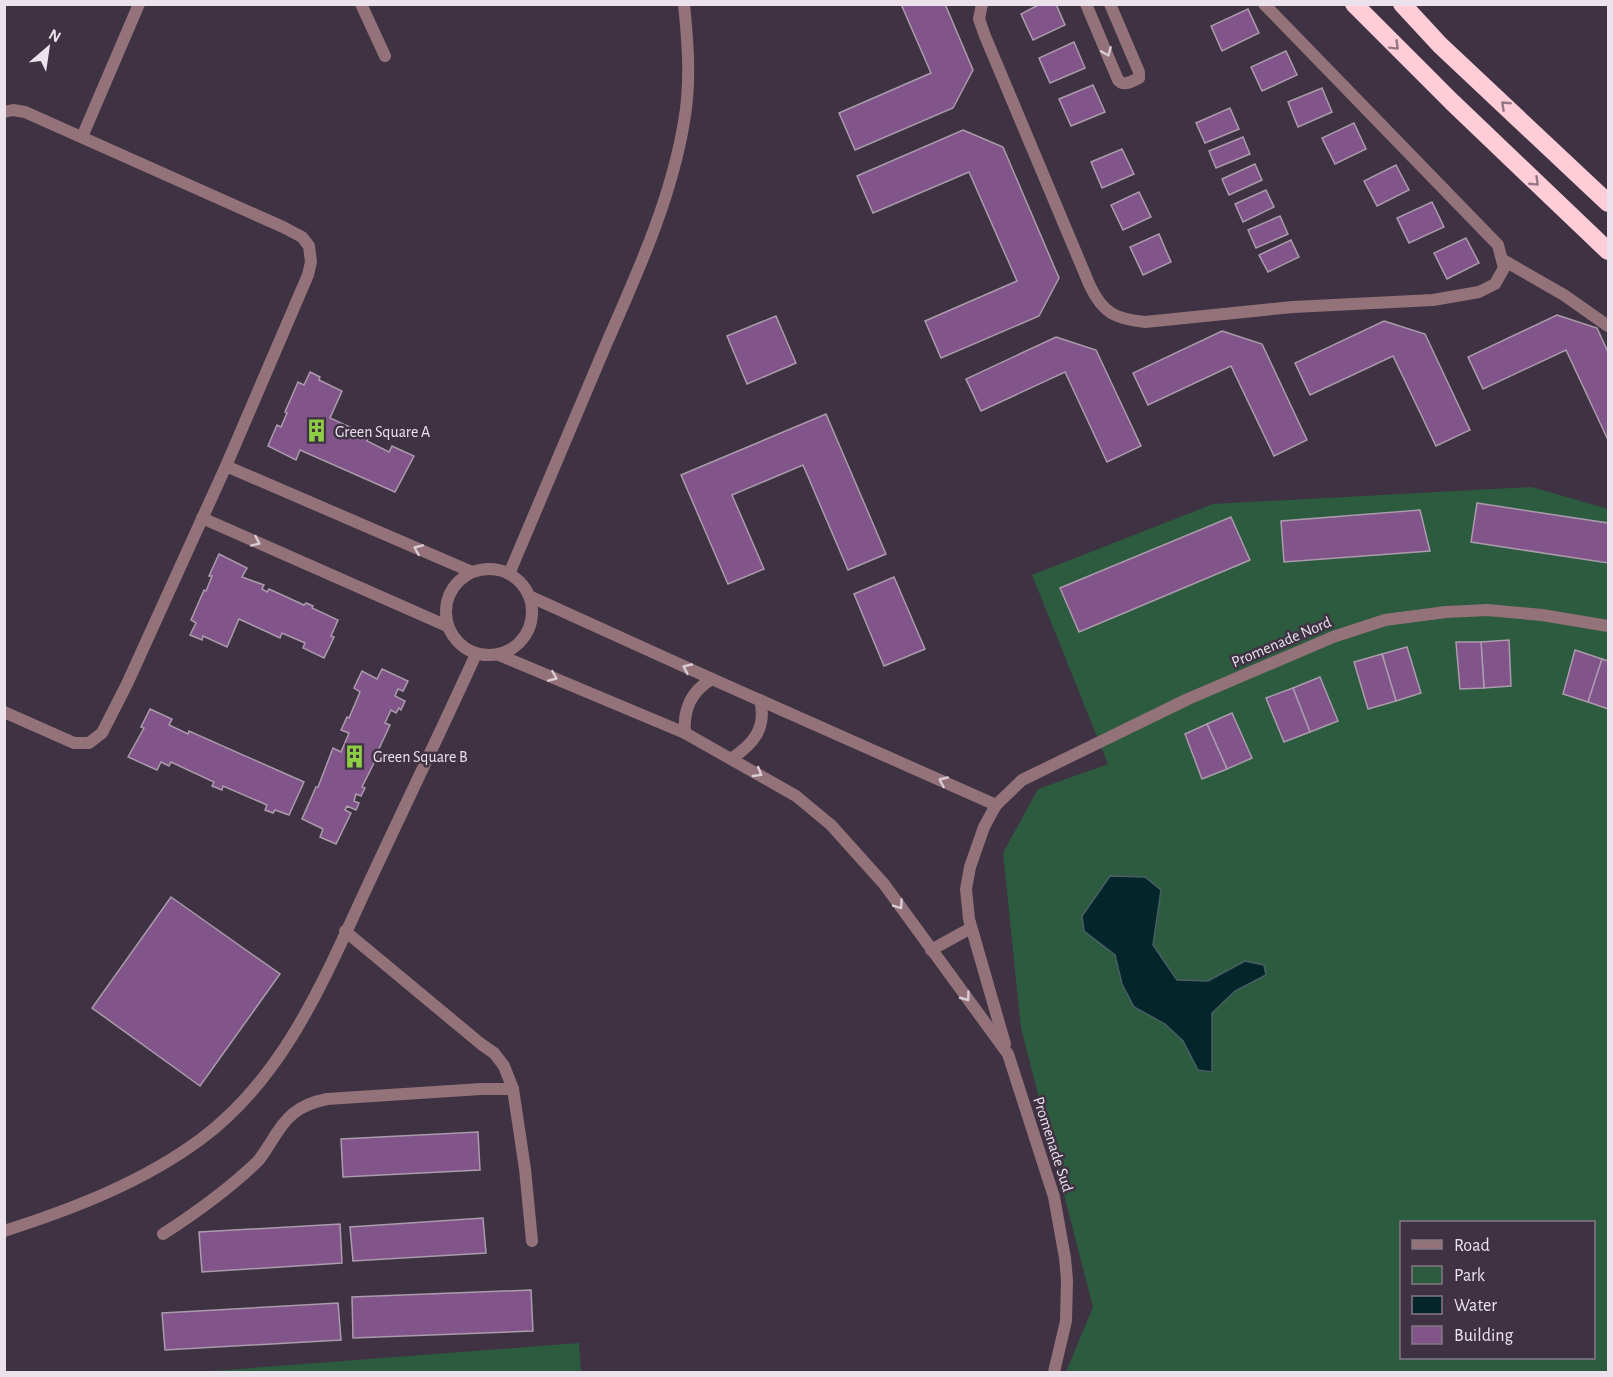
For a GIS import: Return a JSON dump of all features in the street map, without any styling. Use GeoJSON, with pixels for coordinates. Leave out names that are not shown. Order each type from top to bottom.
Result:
{"type":"FeatureCollection","features":[{"type":"Feature","properties":{"kind":"highway"},"geometry":{"type":"LineString","coordinates":[[1354,4],[1402,54],[1608,251]]}},
{"type":"Feature","properties":{"kind":"highway"},"geometry":{"type":"LineString","coordinates":[[1402,4],[1440,45],[1608,203]]}},
{"type":"Feature","properties":{"kind":"street"},"geometry":{"type":"LineString","coordinates":[[82,137],[140,4]]}},
{"type":"Feature","properties":{"kind":"street"},"geometry":{"type":"LineString","coordinates":[[361,4],[385,56]]}},
{"type":"Feature","properties":{"kind":"street"},"geometry":{"type":"LineString","coordinates":[[509,574],[645,254],[667,193],[679,149],[687,98],[689,60],[684,4]]}},
{"type":"Feature","properties":{"kind":"street"},"geometry":{"type":"LineString","coordinates":[[982,4],[979,19],[985,36],[1090,286],[1098,303],[1114,314],[1145,322],[1293,307],[1433,300],[1479,292],[1498,280],[1504,268],[1498,245],[1264,4]]}},
{"type":"Feature","properties":{"kind":"street"},"geometry":{"type":"LineString","coordinates":[[1086,4],[1118,80],[1127,84],[1139,78],[1139,72],[1110,4]]}},
{"type":"Feature","properties":{"kind":"street"},"geometry":{"type":"LineString","coordinates":[[4,112],[13,110],[25,112],[283,226],[302,237],[309,246],[311,262],[308,275],[226,466],[127,684],[102,733],[89,743],[74,743],[4,712]]}},
{"type":"Feature","properties":{"kind":"street"},"geometry":{"type":"LineString","coordinates":[[1503,260],[1572,299],[1608,326]]}},
{"type":"Feature","properties":{"kind":"street"},"geometry":{"type":"LineString","coordinates":[[226,466],[472,572]]}},
{"type":"Feature","properties":{"kind":"street"},"geometry":{"type":"LineString","coordinates":[[202,518],[447,626]]}},
{"type":"Feature","properties":{"kind":"street"},"geometry":{"type":"LineString","coordinates":[[499,655],[512,649],[527,633],[532,618],[529,596],[521,583],[509,574],[494,569],[472,572],[458,581],[449,594],[445,610],[447,626],[456,640],[476,654],[499,655],[685,733],[732,758],[748,747],[757,736],[762,722],[760,700]]}},
{"type":"Feature","properties":{"kind":"street"},"geometry":{"type":"LineString","coordinates":[[529,596],[712,680],[996,805],[976,846],[970,867],[966,900],[971,927],[1008,1054]]}},
{"type":"Feature","properties":{"kind":"street","name":"Promenade Nord"},"geometry":{"type":"LineString","coordinates":[[996,805],[1022,780],[1079,751],[1188,699],[1352,630],[1401,617],[1487,610],[1542,615],[1608,626]]}},
{"type":"Feature","properties":{"kind":"street"},"geometry":{"type":"LineString","coordinates":[[4,1231],[121,1187],[149,1172],[202,1138],[244,1100],[287,1044],[320,990],[345,931],[476,654]]}},
{"type":"Feature","properties":{"kind":"street"},"geometry":{"type":"LineString","coordinates":[[685,733],[684,718],[688,705],[700,687],[712,680]]}},
{"type":"Feature","properties":{"kind":"street","name":"Promenade Sud"},"geometry":{"type":"LineString","coordinates":[[732,758],[796,796],[822,816],[884,884],[1008,1054],[1054,1197],[1065,1258],[1066,1321],[1054,1372]]}},
{"type":"Feature","properties":{"kind":"street"},"geometry":{"type":"LineString","coordinates":[[931,950],[971,927]]}},
{"type":"Feature","properties":{"kind":"street"},"geometry":{"type":"LineString","coordinates":[[345,931],[494,1053],[504,1066],[513,1089],[525,1169],[532,1241]]}},
{"type":"Feature","properties":{"kind":"street"},"geometry":{"type":"LineString","coordinates":[[163,1234],[198,1211],[234,1182],[260,1158],[280,1126],[299,1108],[311,1102],[481,1089],[513,1089]]}},
{"type":"Feature","properties":{"kind":"green space"},"geometry":{"type":"Polygon","coordinates":[[[1532,487],[1608,509],[1608,1372],[1066,1372],[1093,1307],[1021,1028],[1003,853],[1038,789],[1108,764],[1032,575],[1213,504],[1532,487]]]}},
{"type":"Feature","properties":{"kind":"green space"},"geometry":{"type":"Polygon","coordinates":[[[579,1343],[581,1372],[199,1372],[579,1343]]]}},
{"type":"Feature","properties":{"kind":"water"},"geometry":{"type":"Polygon","coordinates":[[[1110,876],[1145,877],[1161,890],[1153,945],[1177,980],[1208,981],[1245,961],[1264,965],[1266,975],[1235,991],[1212,1013],[1212,1072],[1198,1070],[1183,1041],[1165,1024],[1134,1007],[1122,984],[1115,955],[1084,931],[1082,916],[1110,876]]]}},
{"type":"Feature","properties":{"kind":"building"},"geometry":{"type":"Polygon","coordinates":[[[901,4],[945,4],[973,70],[953,108],[855,150],[839,113],[931,73],[901,4]]]}},
{"type":"Feature","properties":{"kind":"building"},"geometry":{"type":"Polygon","coordinates":[[[1040,4],[1056,4],[1065,25],[1033,40],[1021,14],[1040,4]]]}},
{"type":"Feature","properties":{"kind":"building"},"geometry":{"type":"Polygon","coordinates":[[[1248,9],[1259,33],[1222,51],[1211,26],[1248,9]]]}},
{"type":"Feature","properties":{"kind":"building"},"geometry":{"type":"Polygon","coordinates":[[[1074,42],[1085,68],[1050,83],[1039,58],[1074,42]]]}},
{"type":"Feature","properties":{"kind":"building"},"geometry":{"type":"Polygon","coordinates":[[[1286,51],[1297,75],[1262,91],[1251,67],[1286,51]]]}},
{"type":"Feature","properties":{"kind":"building"},"geometry":{"type":"Polygon","coordinates":[[[1093,85],[1105,112],[1071,126],[1059,99],[1093,85]]]}},
{"type":"Feature","properties":{"kind":"building"},"geometry":{"type":"Polygon","coordinates":[[[1322,88],[1332,112],[1298,127],[1288,102],[1322,88]]]}},
{"type":"Feature","properties":{"kind":"building"},"geometry":{"type":"Polygon","coordinates":[[[1230,108],[1239,129],[1205,143],[1196,123],[1230,108]]]}},
{"type":"Feature","properties":{"kind":"building"},"geometry":{"type":"Polygon","coordinates":[[[1354,123],[1366,149],[1335,164],[1322,138],[1354,123]]]}},
{"type":"Feature","properties":{"kind":"building"},"geometry":{"type":"Polygon","coordinates":[[[963,130],[1003,147],[1059,278],[1039,316],[941,358],[925,321],[1017,281],[969,172],[873,213],[857,176],[963,130]]]}},
{"type":"Feature","properties":{"kind":"building"},"geometry":{"type":"Polygon","coordinates":[[[1243,137],[1250,154],[1216,168],[1209,151],[1243,137]]]}},
{"type":"Feature","properties":{"kind":"building"},"geometry":{"type":"Polygon","coordinates":[[[1122,149],[1134,174],[1102,188],[1091,162],[1122,149]]]}},
{"type":"Feature","properties":{"kind":"building"},"geometry":{"type":"Polygon","coordinates":[[[1255,164],[1262,180],[1229,195],[1222,179],[1255,164]]]}},
{"type":"Feature","properties":{"kind":"building"},"geometry":{"type":"Polygon","coordinates":[[[1396,165],[1409,190],[1377,206],[1364,181],[1396,165]]]}},
{"type":"Feature","properties":{"kind":"building"},"geometry":{"type":"Polygon","coordinates":[[[1266,190],[1274,207],[1243,222],[1235,204],[1266,190]]]}},
{"type":"Feature","properties":{"kind":"building"},"geometry":{"type":"Polygon","coordinates":[[[1139,192],[1151,217],[1123,230],[1111,205],[1139,192]]]}},
{"type":"Feature","properties":{"kind":"building"},"geometry":{"type":"Polygon","coordinates":[[[1432,202],[1444,227],[1409,243],[1397,218],[1432,202]]]}},
{"type":"Feature","properties":{"kind":"building"},"geometry":{"type":"Polygon","coordinates":[[[1280,216],[1288,234],[1256,248],[1248,230],[1280,216]]]}},
{"type":"Feature","properties":{"kind":"building"},"geometry":{"type":"Polygon","coordinates":[[[1159,234],[1171,262],[1143,275],[1130,247],[1159,234]]]}},
{"type":"Feature","properties":{"kind":"building"},"geometry":{"type":"Polygon","coordinates":[[[1466,238],[1479,263],[1447,279],[1434,253],[1466,238]]]}},
{"type":"Feature","properties":{"kind":"building"},"geometry":{"type":"Polygon","coordinates":[[[1291,240],[1299,257],[1268,272],[1259,255],[1291,240]]]}},
{"type":"Feature","properties":{"kind":"building"},"geometry":{"type":"Polygon","coordinates":[[[1557,315],[1597,328],[1608,352],[1608,440],[1566,350],[1483,389],[1468,357],[1557,315]]]}},
{"type":"Feature","properties":{"kind":"building"},"geometry":{"type":"Polygon","coordinates":[[[776,316],[796,363],[747,384],[727,336],[776,316]]]}},
{"type":"Feature","properties":{"kind":"building"},"geometry":{"type":"Polygon","coordinates":[[[1384,321],[1425,334],[1470,430],[1436,446],[1393,356],[1310,395],[1295,363],[1384,321]]]}},
{"type":"Feature","properties":{"kind":"building"},"geometry":{"type":"Polygon","coordinates":[[[1222,331],[1262,344],[1307,440],[1274,456],[1231,366],[1148,405],[1133,373],[1222,331]]]}},
{"type":"Feature","properties":{"kind":"building"},"geometry":{"type":"Polygon","coordinates":[[[1056,337],[1096,350],[1141,446],[1107,462],[1065,372],[981,411],[966,379],[1056,337]]]}},
{"type":"Feature","properties":{"kind":"building","name":"Green Square A"},"geometry":{"type":"Polygon","coordinates":[[[310,372],[320,377],[319,380],[342,391],[330,418],[369,436],[367,441],[389,452],[392,446],[414,456],[395,492],[300,450],[296,460],[268,446],[277,425],[281,427],[298,382],[304,385],[310,372]]]}},
{"type":"Feature","properties":{"kind":"building"},"geometry":{"type":"Polygon","coordinates":[[[826,414],[886,554],[848,570],[803,465],[732,495],[764,569],[728,584],[681,475],[826,414]]]}},
{"type":"Feature","properties":{"kind":"building"},"geometry":{"type":"Polygon","coordinates":[[[1477,503],[1608,523],[1608,563],[1471,542],[1477,503]]]}},
{"type":"Feature","properties":{"kind":"building"},"geometry":{"type":"Polygon","coordinates":[[[1420,510],[1430,551],[1284,562],[1281,521],[1420,510]]]}},
{"type":"Feature","properties":{"kind":"building"},"geometry":{"type":"Polygon","coordinates":[[[1231,517],[1250,560],[1079,632],[1060,588],[1231,517]]]}},
{"type":"Feature","properties":{"kind":"building"},"geometry":{"type":"Polygon","coordinates":[[[219,554],[247,568],[242,577],[264,585],[262,589],[267,592],[269,589],[304,605],[306,603],[338,620],[331,636],[334,637],[324,658],[303,648],[305,643],[282,633],[280,638],[239,619],[227,647],[203,636],[202,640],[190,635],[196,623],[191,620],[204,590],[206,591],[212,576],[209,576],[219,554]]]}},
{"type":"Feature","properties":{"kind":"building"},"geometry":{"type":"Polygon","coordinates":[[[894,577],[925,649],[884,666],[854,594],[894,577]]]}},
{"type":"Feature","properties":{"kind":"building"},"geometry":{"type":"Polygon","coordinates":[[[1509,640],[1511,686],[1484,688],[1481,642],[1509,640]]]}},
{"type":"Feature","properties":{"kind":"building"},"geometry":{"type":"Polygon","coordinates":[[[1456,642],[1481,642],[1484,688],[1460,689],[1456,642]]]}},
{"type":"Feature","properties":{"kind":"building"},"geometry":{"type":"Polygon","coordinates":[[[1407,647],[1421,693],[1396,701],[1382,654],[1407,647]]]}},
{"type":"Feature","properties":{"kind":"building"},"geometry":{"type":"Polygon","coordinates":[[[1575,650],[1602,659],[1588,702],[1563,694],[1575,650]]]}},
{"type":"Feature","properties":{"kind":"building"},"geometry":{"type":"Polygon","coordinates":[[[1382,654],[1396,701],[1368,709],[1354,662],[1382,654]]]}},
{"type":"Feature","properties":{"kind":"building"},"geometry":{"type":"Polygon","coordinates":[[[1602,659],[1608,661],[1608,709],[1588,702],[1602,659]]]}},
{"type":"Feature","properties":{"kind":"building","name":"Green Square B"},"geometry":{"type":"Polygon","coordinates":[[[382,669],[408,681],[403,691],[398,689],[395,696],[405,701],[401,710],[399,708],[396,713],[391,710],[385,723],[390,725],[378,751],[382,753],[377,762],[375,761],[362,787],[365,788],[361,796],[356,794],[354,801],[359,803],[356,810],[347,806],[345,810],[351,813],[336,844],[320,837],[323,829],[302,819],[318,787],[333,748],[341,752],[349,733],[341,730],[360,692],[354,688],[362,671],[377,679],[382,669]]]}},
{"type":"Feature","properties":{"kind":"building"},"geometry":{"type":"Polygon","coordinates":[[[1320,677],[1338,721],[1310,732],[1293,688],[1320,677]]]}},
{"type":"Feature","properties":{"kind":"building"},"geometry":{"type":"Polygon","coordinates":[[[1293,688],[1310,732],[1284,742],[1266,698],[1293,688]]]}},
{"type":"Feature","properties":{"kind":"building"},"geometry":{"type":"Polygon","coordinates":[[[150,709],[172,719],[169,725],[188,734],[189,731],[304,782],[289,815],[275,810],[273,813],[265,810],[267,805],[223,786],[222,790],[212,786],[214,782],[171,762],[169,766],[161,762],[157,770],[128,757],[144,728],[141,727],[150,709]]]}},
{"type":"Feature","properties":{"kind":"building"},"geometry":{"type":"Polygon","coordinates":[[[1232,713],[1252,758],[1227,769],[1207,724],[1232,713]]]}},
{"type":"Feature","properties":{"kind":"building"},"geometry":{"type":"Polygon","coordinates":[[[1207,724],[1227,769],[1202,779],[1185,734],[1207,724]]]}},
{"type":"Feature","properties":{"kind":"building"},"geometry":{"type":"Polygon","coordinates":[[[171,897],[280,974],[200,1086],[92,1008],[171,897]]]}},
{"type":"Feature","properties":{"kind":"building"},"geometry":{"type":"Polygon","coordinates":[[[478,1132],[480,1170],[343,1177],[341,1139],[478,1132]]]}},
{"type":"Feature","properties":{"kind":"building"},"geometry":{"type":"Polygon","coordinates":[[[483,1218],[486,1253],[353,1261],[350,1227],[483,1218]]]}},
{"type":"Feature","properties":{"kind":"building"},"geometry":{"type":"Polygon","coordinates":[[[340,1224],[342,1263],[202,1272],[199,1232],[340,1224]]]}},
{"type":"Feature","properties":{"kind":"building"},"geometry":{"type":"Polygon","coordinates":[[[531,1290],[533,1331],[353,1338],[352,1297],[531,1290]]]}},
{"type":"Feature","properties":{"kind":"building"},"geometry":{"type":"Polygon","coordinates":[[[338,1303],[341,1340],[165,1350],[162,1313],[338,1303]]]}},
{"type":"Feature","properties":{"kind":"place","name":"Green Square A"},"geometry":{"type":"Point","coordinates":[317,431]}},
{"type":"Feature","properties":{"kind":"place","name":"Green Square B"},"geometry":{"type":"Point","coordinates":[355,756]}}]}
